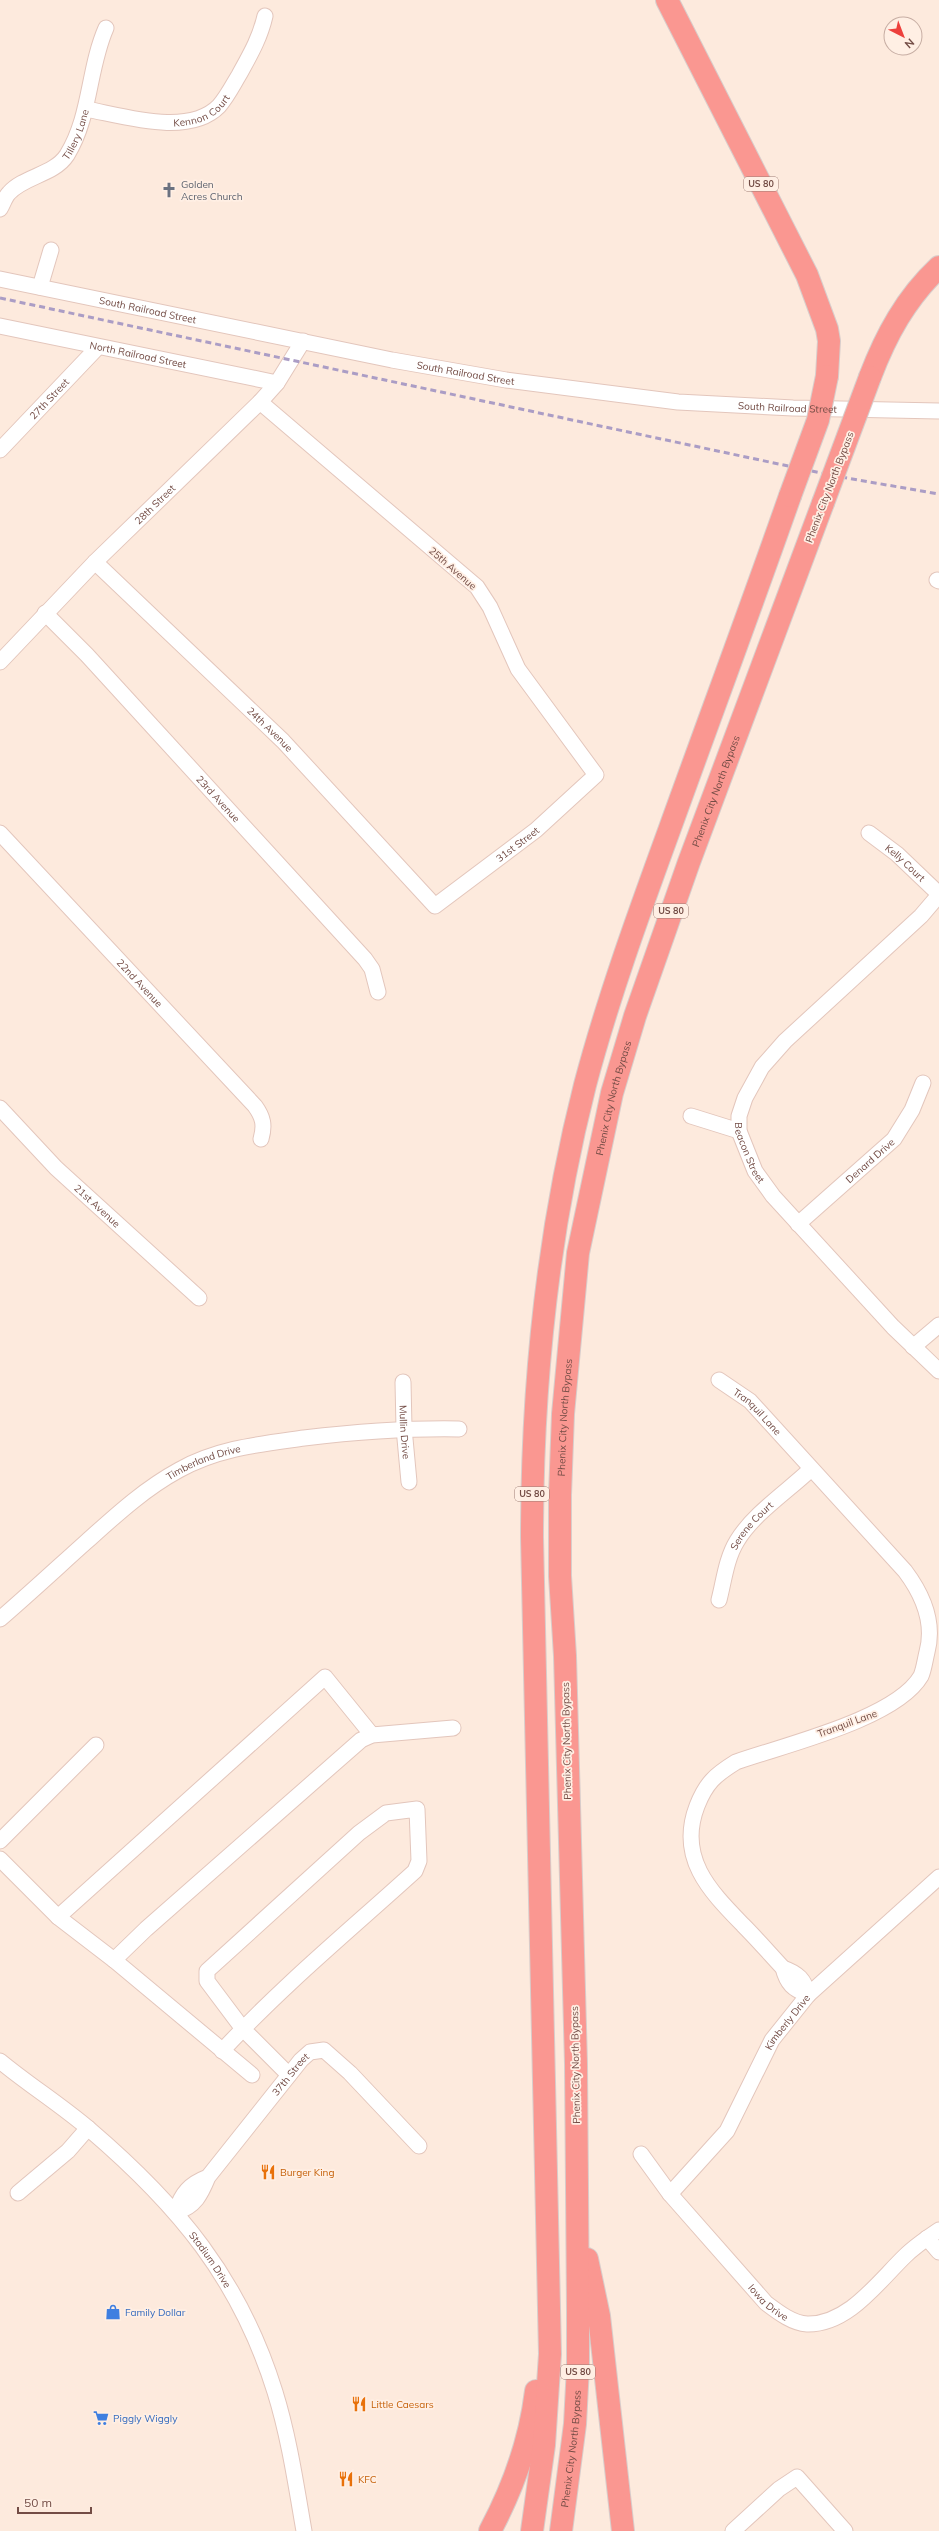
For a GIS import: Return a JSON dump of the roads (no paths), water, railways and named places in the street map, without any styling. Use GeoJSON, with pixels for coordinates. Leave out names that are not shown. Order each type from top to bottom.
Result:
{"type":"FeatureCollection","features":[{"type":"Feature","properties":{"kind":"highway","name":"US 80"},"geometry":{"type":"LineString","coordinates":[[532,2531],[544,2445],[550,2354],[532,1480],[537,1367],[549,1261],[563,1184],[585,1087],[617,978],[818,420],[827,376],[829,340],[827,329],[807,275],[667,0]]}},
{"type":"Feature","properties":{"kind":"highway","name":"Phenix City North Bypass"},"geometry":{"type":"LineString","coordinates":[[562,2531],[574,2431],[578,2367],[575,2049],[560,1576],[560,1495],[562,1414],[578,1253],[612,1093],[635,1016],[688,862],[879,353],[901,311],[922,283],[939,267]]}},
{"type":"Feature","properties":{"kind":"highway"},"geometry":{"type":"LineString","coordinates":[[577,2212],[599,2316],[623,2531]]}},
{"type":"Feature","properties":{"kind":"highway"},"geometry":{"type":"LineString","coordinates":[[490,2531],[502,2509],[522,2455],[535,2399],[548,2255]]}},
{"type":"Feature","properties":{"kind":"street","name":"Kennon Court"},"geometry":{"type":"LineString","coordinates":[[86,109],[145,120],[178,123],[200,118],[218,106],[232,88],[260,37],[265,16]]}},
{"type":"Feature","properties":{"kind":"street","name":"Tillery Lane"},"geometry":{"type":"LineString","coordinates":[[0,209],[8,193],[27,179],[48,171],[66,156],[86,109],[97,49],[106,28]]}},
{"type":"Feature","properties":{"kind":"street"},"geometry":{"type":"LineString","coordinates":[[40,287],[51,250]]}},
{"type":"Feature","properties":{"kind":"street","name":"South Railroad Street"},"geometry":{"type":"LineString","coordinates":[[0,279],[392,360],[628,396],[736,406],[939,411]]}},
{"type":"Feature","properties":{"kind":"street","name":"North Railroad Street"},"geometry":{"type":"LineString","coordinates":[[0,326],[277,383]]}},
{"type":"Feature","properties":{"kind":"street","name":"28th Street"},"geometry":{"type":"LineString","coordinates":[[0,662],[95,562],[260,402],[277,383],[303,341]]}},
{"type":"Feature","properties":{"kind":"street","name":"27th Street"},"geometry":{"type":"LineString","coordinates":[[0,450],[98,347]]}},
{"type":"Feature","properties":{"kind":"street","name":"25th Avenue"},"geometry":{"type":"LineString","coordinates":[[260,402],[477,587],[490,607],[518,670],[596,775]]}},
{"type":"Feature","properties":{"kind":"street","name":"24th Avenue"},"geometry":{"type":"LineString","coordinates":[[95,562],[283,741],[435,906]]}},
{"type":"Feature","properties":{"kind":"street","name":"23rd Avenue"},"geometry":{"type":"LineString","coordinates":[[45,613],[97,666],[365,959],[372,969],[378,992]]}},
{"type":"Feature","properties":{"kind":"street","name":"31st Street"},"geometry":{"type":"LineString","coordinates":[[435,906],[536,830],[596,775]]}},
{"type":"Feature","properties":{"kind":"street","name":"Kelly Court"},"geometry":{"type":"LineString","coordinates":[[869,832],[897,854],[939,894]]}},
{"type":"Feature","properties":{"kind":"street","name":"22nd Avenue"},"geometry":{"type":"LineString","coordinates":[[0,833],[255,1106],[262,1115],[264,1127],[261,1139]]}},
{"type":"Feature","properties":{"kind":"street","name":"Beacon Street"},"geometry":{"type":"LineString","coordinates":[[939,894],[921,916],[785,1041],[762,1067],[745,1098],[739,1116],[739,1131],[755,1171],[773,1196],[913,1347],[939,1371]]}},
{"type":"Feature","properties":{"kind":"street","name":"Denard Drive"},"geometry":{"type":"LineString","coordinates":[[798,1224],[894,1139],[912,1110],[923,1082]]}},
{"type":"Feature","properties":{"kind":"street","name":"21st Avenue"},"geometry":{"type":"LineString","coordinates":[[0,1108],[56,1168],[199,1298]]}},
{"type":"Feature","properties":{"kind":"street"},"geometry":{"type":"LineString","coordinates":[[691,1116],[739,1131]]}},
{"type":"Feature","properties":{"kind":"street"},"geometry":{"type":"LineString","coordinates":[[913,1347],[939,1325]]}},
{"type":"Feature","properties":{"kind":"street","name":"Tranquil Lane"},"geometry":{"type":"LineString","coordinates":[[719,1380],[750,1402],[900,1565],[919,1589],[927,1609],[930,1642],[921,1675],[906,1693],[879,1712],[736,1762],[716,1774],[703,1793],[694,1815],[691,1840],[695,1864],[706,1885],[783,1968],[786,1980],[794,1990],[808,1995]]}},
{"type":"Feature","properties":{"kind":"street","name":"Mullin Drive"},"geometry":{"type":"LineString","coordinates":[[403,1382],[404,1428],[408,1482]]}},
{"type":"Feature","properties":{"kind":"street","name":"Timberland Drive"},"geometry":{"type":"LineString","coordinates":[[0,1620],[123,1509],[150,1488],[180,1469],[211,1455],[245,1446],[404,1428],[459,1429]]}},
{"type":"Feature","properties":{"kind":"street","name":"Serene Court"},"geometry":{"type":"LineString","coordinates":[[719,1600],[728,1562],[737,1542],[757,1517],[811,1469]]}},
{"type":"Feature","properties":{"kind":"street"},"geometry":{"type":"LineString","coordinates":[[58,1916],[325,1677],[372,1735]]}},
{"type":"Feature","properties":{"kind":"street"},"geometry":{"type":"LineString","coordinates":[[114,1960],[146,1929],[325,1769],[361,1740],[372,1735],[453,1728]]}},
{"type":"Feature","properties":{"kind":"street"},"geometry":{"type":"LineString","coordinates":[[0,1841],[96,1746]]}},
{"type":"Feature","properties":{"kind":"street"},"geometry":{"type":"LineString","coordinates":[[222,2051],[243,2029],[296,1977],[415,1871],[419,1855],[416,1809],[386,1813],[359,1833],[207,1971],[207,1981],[243,2029],[289,2075]]}},
{"type":"Feature","properties":{"kind":"street"},"geometry":{"type":"LineString","coordinates":[[0,1859],[58,1916],[114,1960],[252,2075]]}},
{"type":"Feature","properties":{"kind":"street","name":"Kimberly Drive"},"geometry":{"type":"LineString","coordinates":[[670,2194],[727,2132],[772,2040],[808,1995],[939,1877]]}},
{"type":"Feature","properties":{"kind":"street","name":"37th Street"},"geometry":{"type":"LineString","coordinates":[[176,2212],[180,2197],[184,2192],[194,2183],[208,2177],[289,2075],[310,2052],[324,2050],[350,2073],[420,2146]]}},
{"type":"Feature","properties":{"kind":"street","name":"Stadium Drive"},"geometry":{"type":"LineString","coordinates":[[0,2061],[88,2128],[176,2212],[218,2268],[252,2328],[275,2392],[284,2425],[304,2531]]}},
{"type":"Feature","properties":{"kind":"street"},"geometry":{"type":"LineString","coordinates":[[18,2193],[68,2151],[88,2128]]}},
{"type":"Feature","properties":{"kind":"street","name":"Iowa Drive"},"geometry":{"type":"LineString","coordinates":[[641,2154],[670,2194],[766,2303],[785,2317],[806,2324],[828,2321],[848,2310],[933,2234]]}},
{"type":"Feature","properties":{"kind":"street"},"geometry":{"type":"LineString","coordinates":[[933,2234],[939,2252]]}},
{"type":"Feature","properties":{"kind":"street"},"geometry":{"type":"LineString","coordinates":[[733,2531],[779,2489],[797,2477],[845,2531]]}},
{"type":"Feature","properties":{"kind":"railway"},"geometry":{"type":"LineString","coordinates":[[0,298],[835,476],[939,494]]}},
{"type":"Feature","properties":{"kind":"place","name":"Golden Acres Church"},"geometry":{"type":"Point","coordinates":[169,190]}},
{"type":"Feature","properties":{"kind":"place","name":"Burger King"},"geometry":{"type":"Point","coordinates":[268,2172]}},
{"type":"Feature","properties":{"kind":"place","name":"Family Dollar"},"geometry":{"type":"Point","coordinates":[113,2312]}},
{"type":"Feature","properties":{"kind":"place","name":"Little Caesars"},"geometry":{"type":"Point","coordinates":[359,2404]}},
{"type":"Feature","properties":{"kind":"place","name":"Piggly Wiggly"},"geometry":{"type":"Point","coordinates":[101,2418]}},
{"type":"Feature","properties":{"kind":"place","name":"KFC"},"geometry":{"type":"Point","coordinates":[346,2479]}}]}
